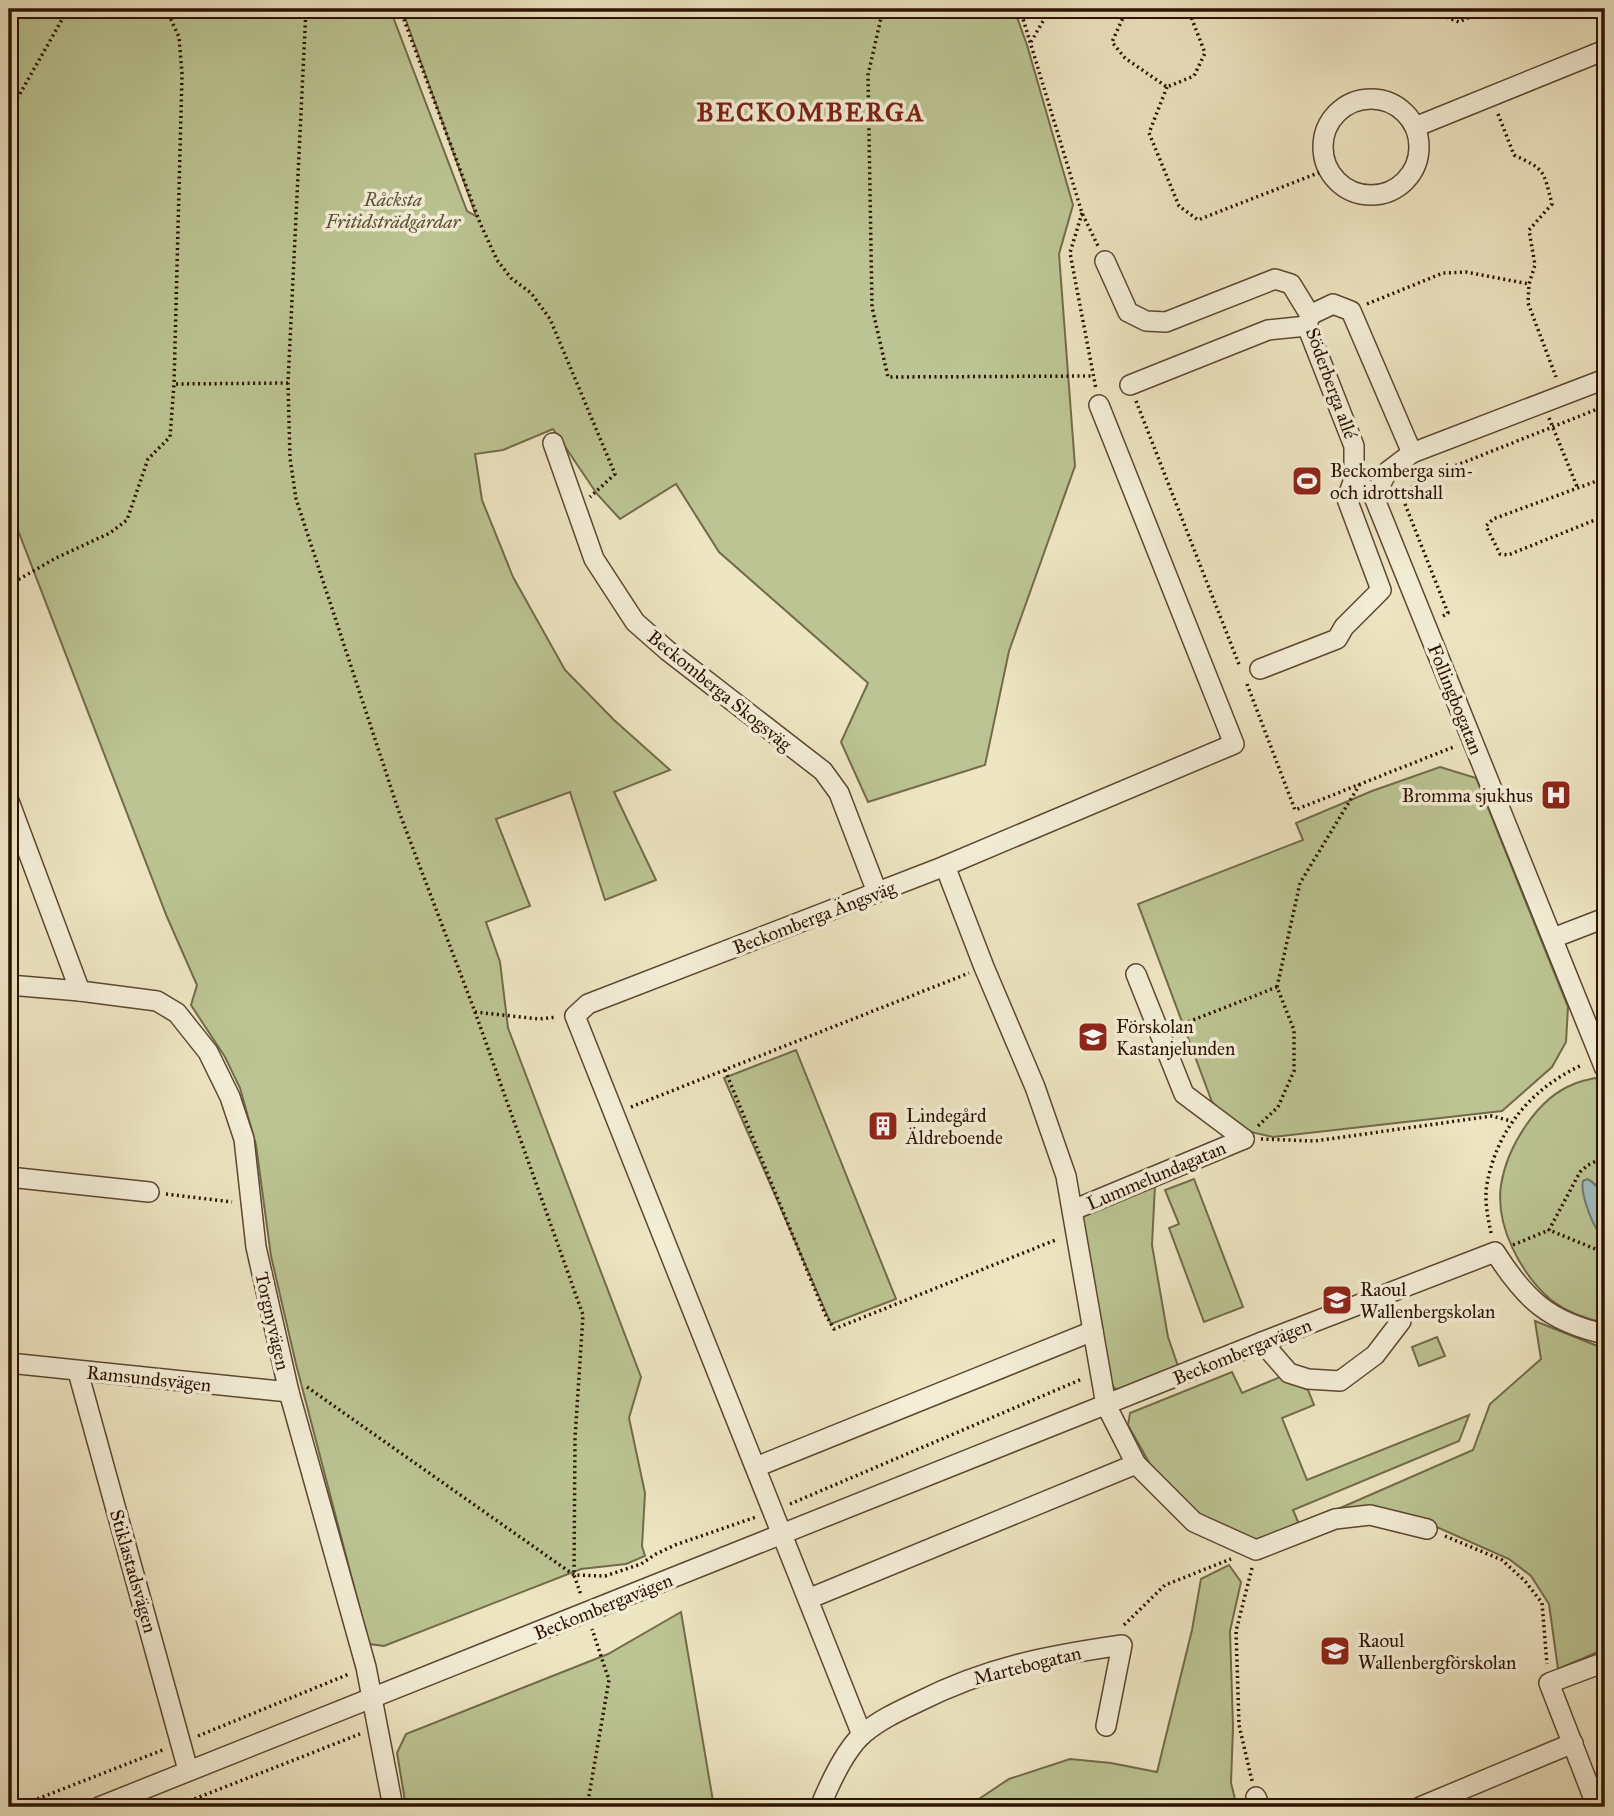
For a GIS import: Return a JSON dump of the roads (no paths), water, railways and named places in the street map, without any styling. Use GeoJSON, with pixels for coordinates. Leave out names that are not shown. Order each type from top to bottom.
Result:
{"type":"FeatureCollection","features":[{"type":"Feature","properties":{"kind":"street"},"geometry":{"type":"LineString","coordinates":[[1415,127],[1605,50]]}},
{"type":"Feature","properties":{"kind":"street"},"geometry":{"type":"LineString","coordinates":[[1380,99],[1395,104],[1415,127],[1419,143],[1418,159],[1411,174],[1399,186],[1385,193],[1368,195],[1352,191],[1338,182],[1328,169],[1323,139],[1328,124],[1337,112],[1350,103],[1380,99]]}},
{"type":"Feature","properties":{"kind":"street"},"geometry":{"type":"LineString","coordinates":[[1105,261],[1129,312],[1146,321],[1166,321],[1275,279],[1291,284],[1308,320],[1268,330],[1130,384]]}},
{"type":"Feature","properties":{"kind":"street","name":"Söderberga allé"},"geometry":{"type":"LineString","coordinates":[[1259,669],[1337,639],[1344,627],[1381,590],[1347,499],[1354,479],[1354,446],[1308,320],[1332,304],[1351,311],[1412,453]]}},
{"type":"Feature","properties":{"kind":"street"},"geometry":{"type":"LineString","coordinates":[[1354,479],[1374,497],[1387,472],[1412,453],[1605,379]]}},
{"type":"Feature","properties":{"kind":"street","name":"Beckomberga Ängsväg"},"geometry":{"type":"LineString","coordinates":[[756,1467],[575,1016],[588,1004],[944,866],[1234,744],[1099,405]]}},
{"type":"Feature","properties":{"kind":"street","name":"Beckomberga Skogsväg"},"geometry":{"type":"LineString","coordinates":[[553,443],[594,559],[635,622],[823,772],[839,793],[877,892]]}},
{"type":"Feature","properties":{"kind":"street","name":"Follingbogatan"},"geometry":{"type":"LineString","coordinates":[[1374,497],[1604,1061]]}},
{"type":"Feature","properties":{"kind":"street"},"geometry":{"type":"LineString","coordinates":[[9,801],[80,991]]}},
{"type":"Feature","properties":{"kind":"street","name":"Lummelundagatan"},"geometry":{"type":"LineString","coordinates":[[944,866],[1035,1087],[1066,1176],[1107,1405]]}},
{"type":"Feature","properties":{"kind":"street"},"geometry":{"type":"LineString","coordinates":[[1553,938],[1605,918]]}},
{"type":"Feature","properties":{"kind":"street","name":"Lummelundagatan"},"geometry":{"type":"LineString","coordinates":[[1073,1210],[1244,1139],[1184,1094],[1136,974]]}},
{"type":"Feature","properties":{"kind":"street","name":"Torgnyvägen"},"geometry":{"type":"LineString","coordinates":[[9,985],[157,1001],[177,1013],[208,1052],[230,1097],[244,1139],[256,1247],[289,1392],[373,1699],[393,1807]]}},
{"type":"Feature","properties":{"kind":"street"},"geometry":{"type":"LineString","coordinates":[[9,1177],[149,1192]]}},
{"type":"Feature","properties":{"kind":"street","name":"Beckombergavägen"},"geometry":{"type":"LineString","coordinates":[[99,1807],[1262,1342],[1495,1252],[1515,1283],[1538,1307],[1579,1329],[1605,1335]]}},
{"type":"Feature","properties":{"kind":"street"},"geometry":{"type":"LineString","coordinates":[[1262,1342],[1289,1373],[1308,1379],[1340,1381],[1375,1355],[1401,1321]]}},
{"type":"Feature","properties":{"kind":"street"},"geometry":{"type":"LineString","coordinates":[[862,1735],[756,1467],[1093,1331]]}},
{"type":"Feature","properties":{"kind":"street","name":"Ramsundsvägen"},"geometry":{"type":"LineString","coordinates":[[9,1363],[289,1392]]}},
{"type":"Feature","properties":{"kind":"street","name":"Stiklastadsvägen"},"geometry":{"type":"LineString","coordinates":[[78,1372],[188,1770]]}},
{"type":"Feature","properties":{"kind":"street"},"geometry":{"type":"LineString","coordinates":[[1107,1405],[1136,1464],[1194,1522],[1256,1549],[1335,1519],[1370,1515],[1427,1529]]}},
{"type":"Feature","properties":{"kind":"street"},"geometry":{"type":"LineString","coordinates":[[808,1599],[1136,1464]]}},
{"type":"Feature","properties":{"kind":"street","name":"Martebogatan"},"geometry":{"type":"LineString","coordinates":[[820,1807],[831,1780],[862,1735],[892,1714],[959,1682],[1004,1667],[1058,1654],[1122,1645],[1106,1726]]}},
{"type":"Feature","properties":{"kind":"street"},"geometry":{"type":"LineString","coordinates":[[1597,1807],[1549,1683],[1605,1662]]}},
{"type":"Feature","properties":{"kind":"street"},"geometry":{"type":"LineString","coordinates":[[1420,1807],[1573,1743]]}},
{"type":"Feature","properties":{"kind":"water"},"geometry":{"type":"Polygon","coordinates":[[[1587,1179],[1599,1189],[1602,1197],[1605,1238],[1596,1229],[1586,1203],[1583,1181],[1587,1179]]]}},
{"type":"Feature","properties":{"kind":"place","name":"Beckomberga sim- och idrottshall"},"geometry":{"type":"Point","coordinates":[1307,481]}},
{"type":"Feature","properties":{"kind":"place","name":"Bromma sjukhus"},"geometry":{"type":"Point","coordinates":[1556,795]}},
{"type":"Feature","properties":{"kind":"place","name":"Förskolan Kastanjelunden"},"geometry":{"type":"Point","coordinates":[1093,1037]}},
{"type":"Feature","properties":{"kind":"place","name":"Lindegård Äldreboende"},"geometry":{"type":"Point","coordinates":[883,1126]}},
{"type":"Feature","properties":{"kind":"place","name":"Raoul Wallenbergskolan"},"geometry":{"type":"Point","coordinates":[1337,1300]}},
{"type":"Feature","properties":{"kind":"place","name":"Raoul Wallenbergförskolan"},"geometry":{"type":"Point","coordinates":[1335,1651]}},
{"type":"Feature","properties":{"kind":"district","name":"BECKOMBERGA"},"geometry":{"type":"Point","coordinates":[811,112]}},
{"type":"Feature","properties":{"kind":"park label","name":"Råcksta Fritidsträdgårdar"},"geometry":{"type":"Point","coordinates":[393,210]}}]}
